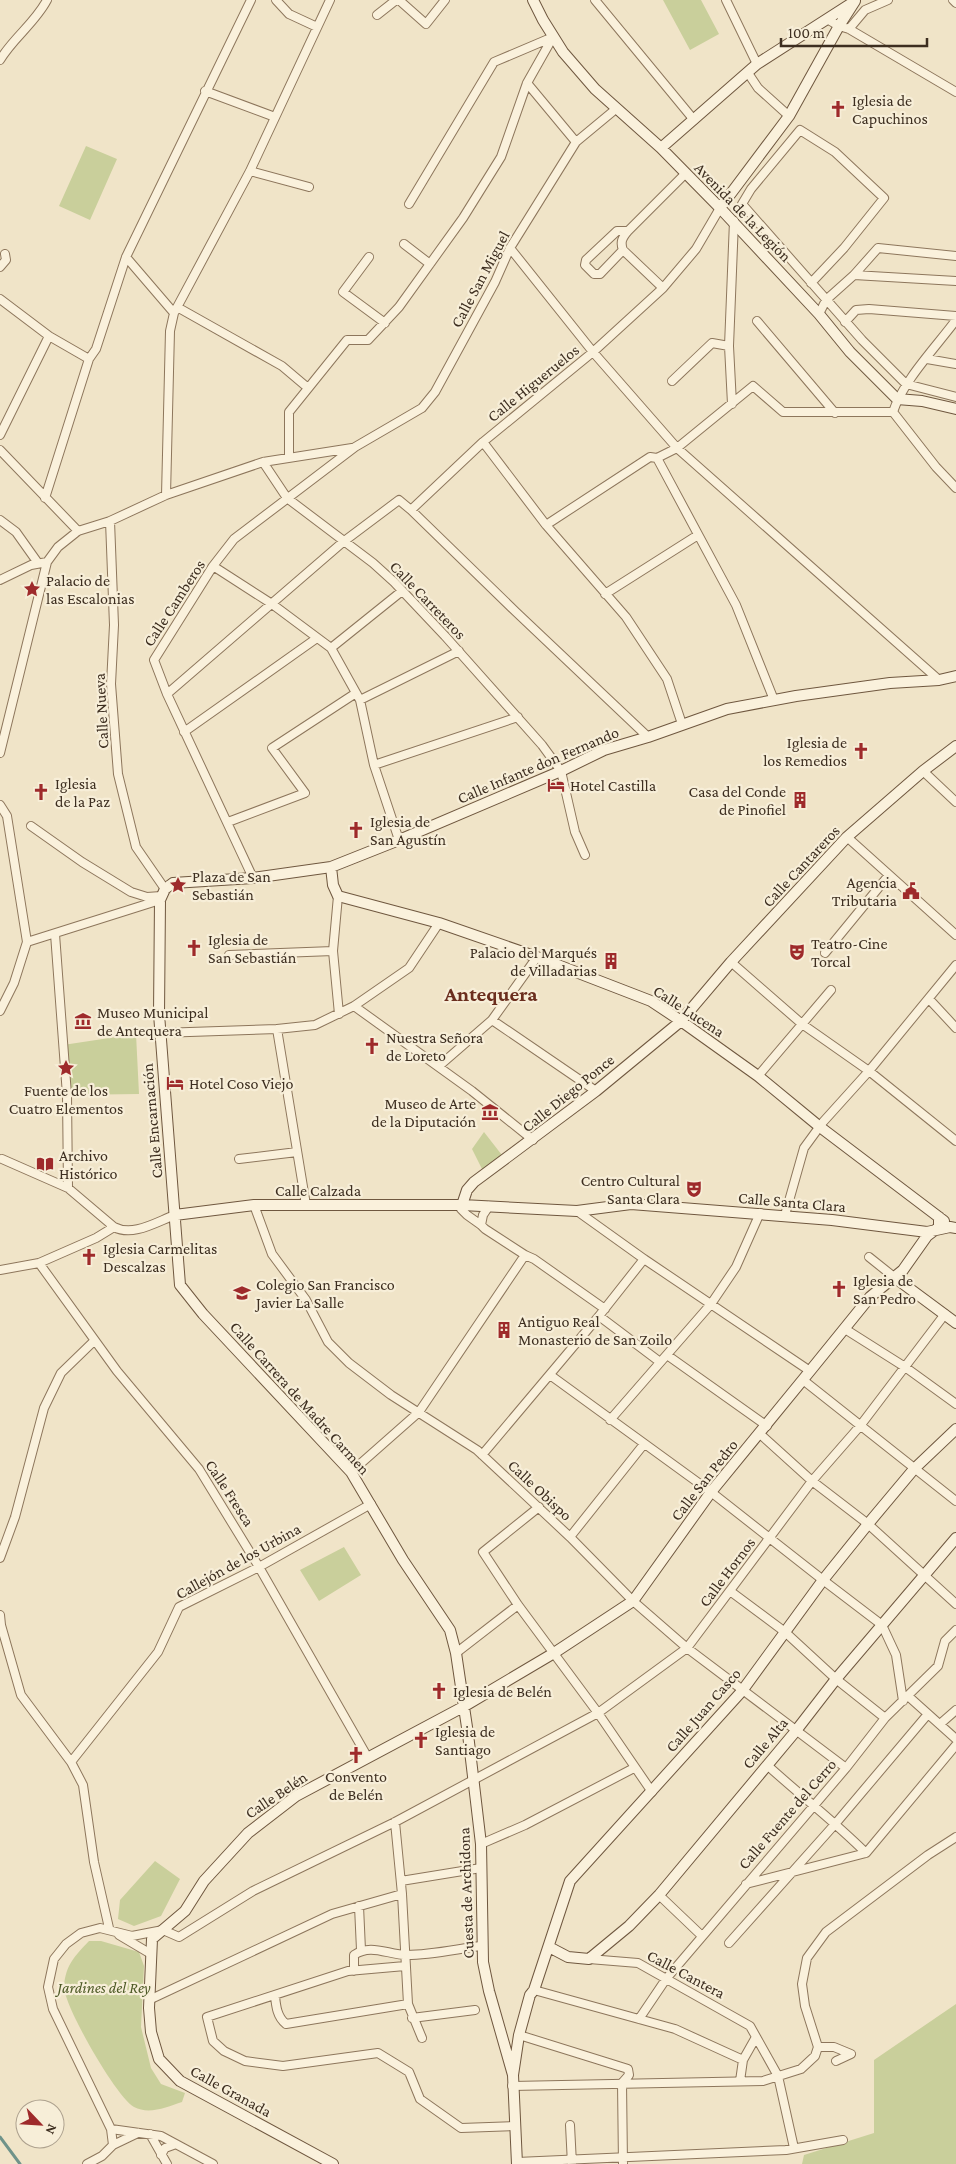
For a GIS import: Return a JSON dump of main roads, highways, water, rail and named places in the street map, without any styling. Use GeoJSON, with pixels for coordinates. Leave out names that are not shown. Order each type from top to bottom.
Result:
{"type":"FeatureCollection","features":[{"type":"Feature","properties":{"kind":"waterway"},"geometry":{"type":"LineString","coordinates":[[0,2137],[20,2164]]}},
{"type":"Feature","properties":{"kind":"place","name":"Iglesia de Capuchinos"},"geometry":{"type":"Point","coordinates":[838,109]}},
{"type":"Feature","properties":{"kind":"place","name":"Palacio de las Escalonias"},"geometry":{"type":"Point","coordinates":[32,589]}},
{"type":"Feature","properties":{"kind":"place","name":"Iglesia de los Remedios"},"geometry":{"type":"Point","coordinates":[861,751]}},
{"type":"Feature","properties":{"kind":"place","name":"Hotel Castilla"},"geometry":{"type":"Point","coordinates":[556,785]}},
{"type":"Feature","properties":{"kind":"place","name":"Iglesia de la Paz"},"geometry":{"type":"Point","coordinates":[41,792]}},
{"type":"Feature","properties":{"kind":"place","name":"Casa del Conde de Pinofiel"},"geometry":{"type":"Point","coordinates":[800,800]}},
{"type":"Feature","properties":{"kind":"place","name":"Iglesia de San Agustín"},"geometry":{"type":"Point","coordinates":[356,830]}},
{"type":"Feature","properties":{"kind":"place","name":"Plaza de San Sebastián"},"geometry":{"type":"Point","coordinates":[178,885]}},
{"type":"Feature","properties":{"kind":"place","name":"Agencia Tributaria"},"geometry":{"type":"Point","coordinates":[911,891]}},
{"type":"Feature","properties":{"kind":"place","name":"Iglesia de San Sebastián"},"geometry":{"type":"Point","coordinates":[194,948]}},
{"type":"Feature","properties":{"kind":"place","name":"Teatro-Cine Torcal"},"geometry":{"type":"Point","coordinates":[797,952]}},
{"type":"Feature","properties":{"kind":"place","name":"Palacio del Marqués de Villadarias"},"geometry":{"type":"Point","coordinates":[611,961]}},
{"type":"Feature","properties":{"kind":"place","name":"Museo Municipal de Antequera"},"geometry":{"type":"Point","coordinates":[83,1021]}},
{"type":"Feature","properties":{"kind":"place","name":"Nuestra Señora de Loreto"},"geometry":{"type":"Point","coordinates":[372,1046]}},
{"type":"Feature","properties":{"kind":"place","name":"Fuente de los Cuatro Elementos"},"geometry":{"type":"Point","coordinates":[66,1068]}},
{"type":"Feature","properties":{"kind":"place","name":"Hotel Coso Viejo"},"geometry":{"type":"Point","coordinates":[175,1083]}},
{"type":"Feature","properties":{"kind":"place","name":"Museo de Arte de la Diputación"},"geometry":{"type":"Point","coordinates":[490,1112]}},
{"type":"Feature","properties":{"kind":"place","name":"Archivo Histórico"},"geometry":{"type":"Point","coordinates":[45,1164]}},
{"type":"Feature","properties":{"kind":"place","name":"Centro Cultural Santa Clara"},"geometry":{"type":"Point","coordinates":[694,1189]}},
{"type":"Feature","properties":{"kind":"place","name":"Iglesia Carmelitas Descalzas"},"geometry":{"type":"Point","coordinates":[89,1257]}},
{"type":"Feature","properties":{"kind":"place","name":"Iglesia de San Pedro"},"geometry":{"type":"Point","coordinates":[839,1289]}},
{"type":"Feature","properties":{"kind":"place","name":"Colegio San Francisco Javier La Salle"},"geometry":{"type":"Point","coordinates":[242,1293]}},
{"type":"Feature","properties":{"kind":"place","name":"Antiguo Real Monasterio de San Zoilo"},"geometry":{"type":"Point","coordinates":[504,1330]}},
{"type":"Feature","properties":{"kind":"place","name":"Iglesia de Belén"},"geometry":{"type":"Point","coordinates":[439,1691]}},
{"type":"Feature","properties":{"kind":"place","name":"Iglesia de Santiago"},"geometry":{"type":"Point","coordinates":[421,1740]}},
{"type":"Feature","properties":{"kind":"place","name":"Convento de Belén"},"geometry":{"type":"Point","coordinates":[356,1755]}},
{"type":"Feature","properties":{"kind":"district","name":"Antequera"},"geometry":{"type":"Point","coordinates":[491,994]}},
{"type":"Feature","properties":{"kind":"park label","name":"Jardines del Rey"},"geometry":{"type":"Point","coordinates":[104,1987]}}]}
